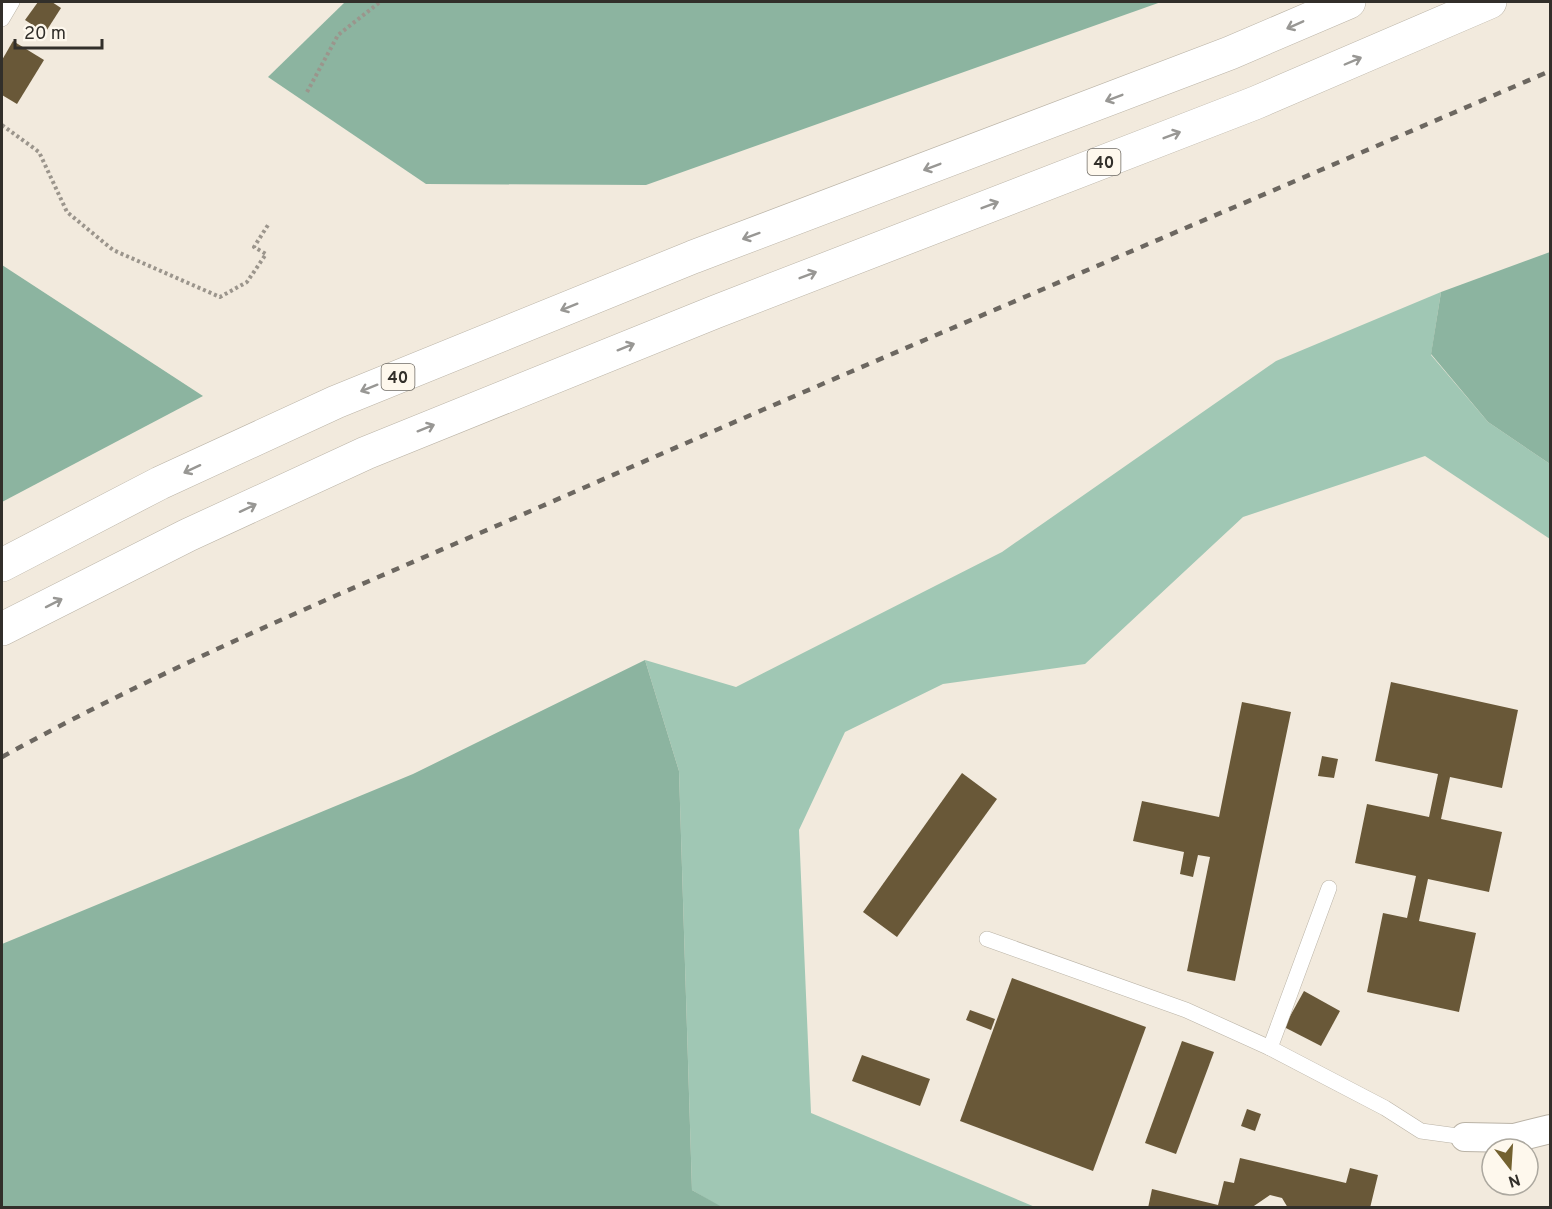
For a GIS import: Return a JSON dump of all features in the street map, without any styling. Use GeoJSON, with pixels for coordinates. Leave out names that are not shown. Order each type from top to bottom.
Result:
{"type":"FeatureCollection","features":[{"type":"Feature","properties":{"kind":"highway","name":"40"},"geometry":{"type":"LineString","coordinates":[[2,565],[160,483],[336,402],[693,256],[806,216],[1230,53],[1349,2]]}},
{"type":"Feature","properties":{"kind":"highway","name":"40"},"geometry":{"type":"LineString","coordinates":[[2,629],[188,535],[366,453],[715,312],[1255,103],[1490,2]]}},
{"type":"Feature","properties":{"kind":"street"},"geometry":{"type":"LineString","coordinates":[[1465,1137],[1514,1138],[1551,1129]]}},
{"type":"Feature","properties":{"kind":"lane"},"geometry":{"type":"LineString","coordinates":[[2,19],[12,2]]}},
{"type":"Feature","properties":{"kind":"lane"},"geometry":{"type":"LineString","coordinates":[[1270,1048],[1329,888]]}},
{"type":"Feature","properties":{"kind":"lane"},"geometry":{"type":"LineString","coordinates":[[987,939],[1186,1010],[1270,1048],[1385,1108],[1420,1131],[1465,1137]]}},
{"type":"Feature","properties":{"kind":"path"},"geometry":{"type":"LineString","coordinates":[[307,92],[338,35],[380,2]]}},
{"type":"Feature","properties":{"kind":"path"},"geometry":{"type":"LineString","coordinates":[[2,125],[39,152],[67,212],[113,250],[220,297],[247,282],[266,254],[255,247],[268,225]]}},
{"type":"Feature","properties":{"kind":"green space"},"geometry":{"type":"Polygon","coordinates":[[[345,2],[1161,2],[646,185],[426,184],[268,77],[345,2]]]}},
{"type":"Feature","properties":{"kind":"green space"},"geometry":{"type":"Polygon","coordinates":[[[1550,252],[1550,464],[1488,422],[1431,354],[1441,292],[1550,252]]]}},
{"type":"Feature","properties":{"kind":"green space"},"geometry":{"type":"Polygon","coordinates":[[[2,265],[203,396],[2,502],[2,265]]]}},
{"type":"Feature","properties":{"kind":"green space"},"geometry":{"type":"Polygon","coordinates":[[[1441,292],[1431,355],[1488,422],[1550,464],[1550,539],[1425,456],[1243,517],[1085,664],[943,684],[845,732],[799,830],[811,1113],[1035,1207],[722,1208],[692,1190],[679,771],[645,660],[736,687],[1002,552],[1276,361],[1441,292]]]}},
{"type":"Feature","properties":{"kind":"green space"},"geometry":{"type":"Polygon","coordinates":[[[645,660],[679,771],[692,1190],[722,1207],[2,1207],[2,944],[413,774],[645,660]]]}},
{"type":"Feature","properties":{"kind":"building"},"geometry":{"type":"Polygon","coordinates":[[[38,2],[52,2],[61,8],[45,33],[25,20],[38,2]]]}},
{"type":"Feature","properties":{"kind":"building"},"geometry":{"type":"Polygon","coordinates":[[[13,41],[44,60],[17,104],[2,95],[2,60],[13,41]]]}},
{"type":"Feature","properties":{"kind":"building"},"geometry":{"type":"Polygon","coordinates":[[[1391,682],[1518,710],[1502,788],[1450,777],[1441,819],[1502,832],[1489,892],[1428,879],[1419,921],[1476,933],[1459,1012],[1367,992],[1383,913],[1407,918],[1416,876],[1355,863],[1367,804],[1429,817],[1438,774],[1375,761],[1391,682]]]}},
{"type":"Feature","properties":{"kind":"building"},"geometry":{"type":"Polygon","coordinates":[[[1242,702],[1291,712],[1235,981],[1187,971],[1210,857],[1198,855],[1193,877],[1180,874],[1184,852],[1133,841],[1142,801],[1219,817],[1242,702]]]}},
{"type":"Feature","properties":{"kind":"building"},"geometry":{"type":"Polygon","coordinates":[[[1322,756],[1338,759],[1334,778],[1318,776],[1322,756]]]}},
{"type":"Feature","properties":{"kind":"building"},"geometry":{"type":"Polygon","coordinates":[[[962,773],[997,799],[897,937],[863,912],[962,773]]]}},
{"type":"Feature","properties":{"kind":"building"},"geometry":{"type":"Polygon","coordinates":[[[1012,978],[1146,1027],[1093,1171],[960,1121],[1012,978]]]}},
{"type":"Feature","properties":{"kind":"building"},"geometry":{"type":"Polygon","coordinates":[[[1304,991],[1340,1011],[1321,1046],[1284,1027],[1304,991]]]}},
{"type":"Feature","properties":{"kind":"building"},"geometry":{"type":"Polygon","coordinates":[[[970,1010],[995,1019],[991,1030],[966,1020],[970,1010]]]}},
{"type":"Feature","properties":{"kind":"building"},"geometry":{"type":"Polygon","coordinates":[[[1182,1041],[1214,1052],[1176,1154],[1145,1143],[1182,1041]]]}},
{"type":"Feature","properties":{"kind":"building"},"geometry":{"type":"Polygon","coordinates":[[[862,1055],[930,1079],[920,1106],[852,1081],[862,1055]]]}},
{"type":"Feature","properties":{"kind":"building"},"geometry":{"type":"Polygon","coordinates":[[[1247,1109],[1261,1114],[1255,1131],[1241,1126],[1247,1109]]]}},
{"type":"Feature","properties":{"kind":"building"},"geometry":{"type":"Polygon","coordinates":[[[1240,1158],[1346,1183],[1350,1168],[1378,1175],[1370,1208],[1288,1208],[1282,1198],[1270,1195],[1251,1208],[1148,1208],[1152,1189],[1218,1205],[1224,1181],[1234,1183],[1240,1158]]]}},
{"type":"Feature","properties":{"kind":"railway"},"geometry":{"type":"LineString","coordinates":[[2,757],[70,720],[280,620],[1550,71]]}}]}
